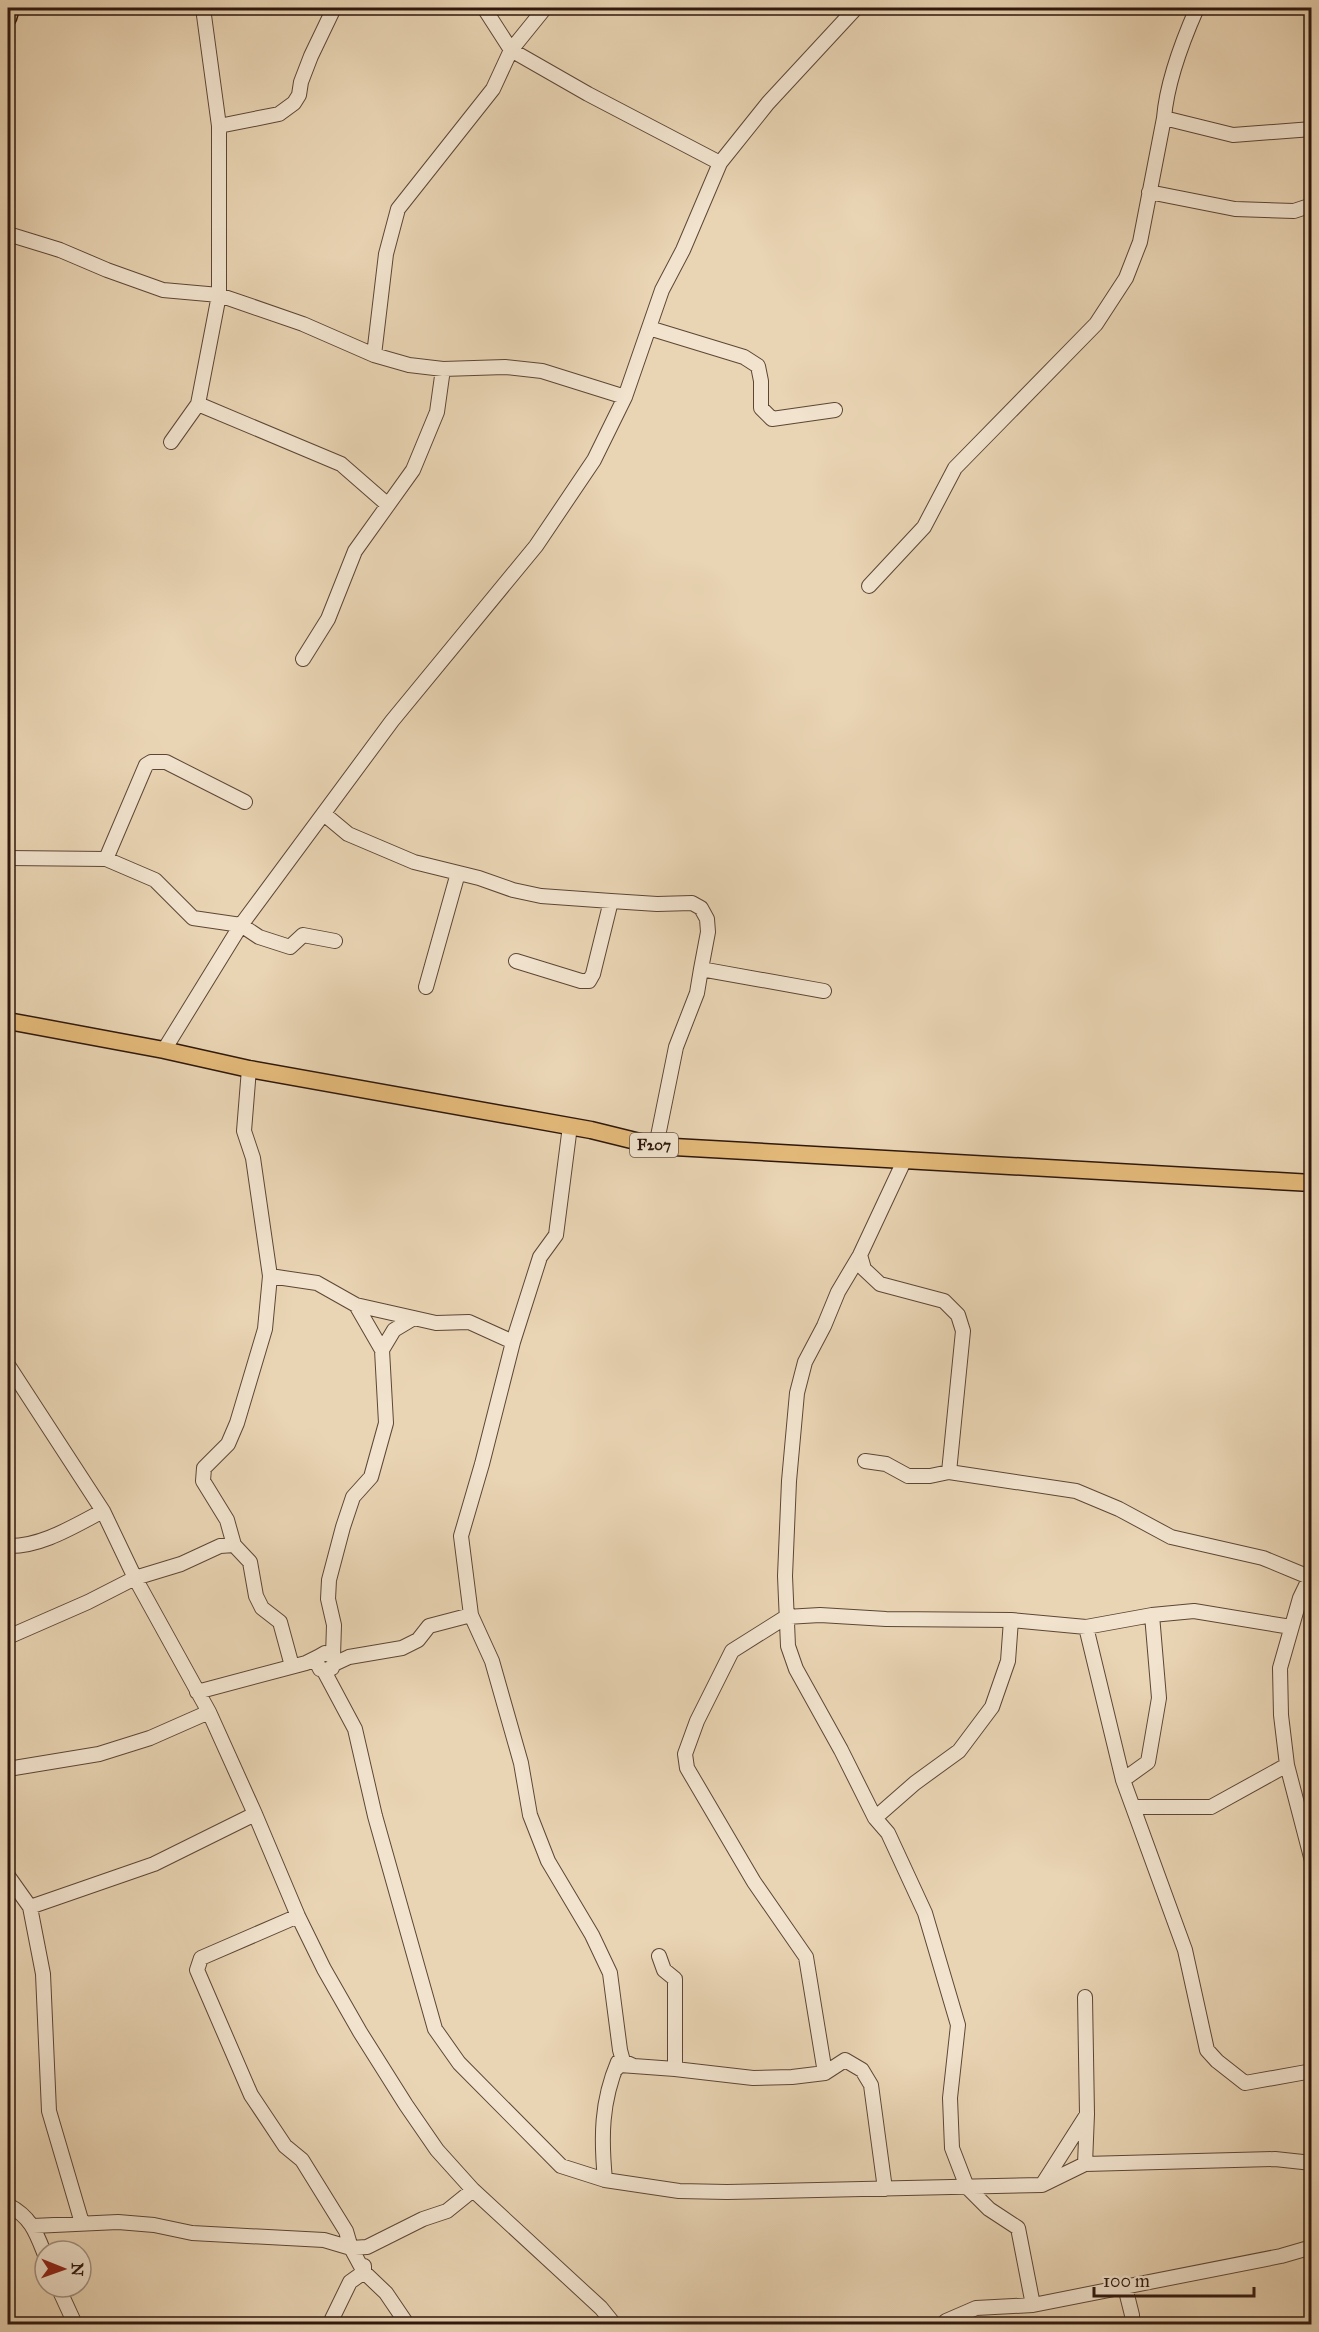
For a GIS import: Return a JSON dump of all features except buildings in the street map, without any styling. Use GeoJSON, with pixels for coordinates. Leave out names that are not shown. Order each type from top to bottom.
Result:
{"type":"FeatureCollection","features":[{"type":"Feature","properties":{"kind":"main road"},"geometry":{"type":"LineString","coordinates":[[8,18],[11,8]]}},
{"type":"Feature","properties":{"kind":"main road","name":"F207"},"geometry":{"type":"LineString","coordinates":[[8,1021],[164,1050],[249,1069],[570,1126],[656,1146],[1311,1183]]}},
{"type":"Feature","properties":{"kind":"street"},"geometry":{"type":"LineString","coordinates":[[171,442],[198,404],[219,295],[219,126],[203,8]]}},
{"type":"Feature","properties":{"kind":"street"},"geometry":{"type":"LineString","coordinates":[[219,126],[279,114],[294,103],[299,95],[301,82],[311,56],[334,8]]}},
{"type":"Feature","properties":{"kind":"street"},"geometry":{"type":"LineString","coordinates":[[484,8],[511,50],[588,94],[720,163]]}},
{"type":"Feature","properties":{"kind":"street"},"geometry":{"type":"LineString","coordinates":[[374,355],[386,254],[398,209],[493,89],[511,50],[544,8]]}},
{"type":"Feature","properties":{"kind":"street"},"geometry":{"type":"LineString","coordinates":[[164,1050],[242,925],[392,721],[536,546],[594,460],[625,397],[662,290],[683,250],[720,163],[768,103],[856,8]]}},
{"type":"Feature","properties":{"kind":"street"},"geometry":{"type":"LineString","coordinates":[[868,586],[924,527],[955,468],[1096,324],[1126,278],[1140,242],[1166,100],[1187,31],[1197,8]]}},
{"type":"Feature","properties":{"kind":"street"},"geometry":{"type":"LineString","coordinates":[[1164,118],[1233,135],[1311,129]]}},
{"type":"Feature","properties":{"kind":"street"},"geometry":{"type":"LineString","coordinates":[[1149,192],[1235,209],[1294,212],[1311,205]]}},
{"type":"Feature","properties":{"kind":"street"},"geometry":{"type":"LineString","coordinates":[[8,234],[60,250],[163,290],[219,295],[303,324],[374,355],[409,365],[443,369],[505,367],[542,371],[593,385],[625,397]]}},
{"type":"Feature","properties":{"kind":"street"},"geometry":{"type":"LineString","coordinates":[[649,328],[744,357],[758,366],[761,381],[761,408],[772,419],[835,410]]}},
{"type":"Feature","properties":{"kind":"street"},"geometry":{"type":"LineString","coordinates":[[303,659],[328,620],[355,551],[413,470],[437,412],[443,369]]}},
{"type":"Feature","properties":{"kind":"street"},"geometry":{"type":"LineString","coordinates":[[198,404],[341,464],[388,505]]}},
{"type":"Feature","properties":{"kind":"street"},"geometry":{"type":"LineString","coordinates":[[106,859],[146,765],[151,762],[166,762],[245,802]]}},
{"type":"Feature","properties":{"kind":"street"},"geometry":{"type":"LineString","coordinates":[[324,814],[348,834],[414,862],[513,890],[541,896],[657,904],[692,903],[701,908],[707,919],[708,932],[696,993],[676,1047],[656,1146]]}},
{"type":"Feature","properties":{"kind":"street"},"geometry":{"type":"LineString","coordinates":[[8,858],[106,859],[155,880],[193,918],[242,925],[259,937],[290,947],[303,936],[335,941]]}},
{"type":"Feature","properties":{"kind":"street"},"geometry":{"type":"LineString","coordinates":[[426,987],[458,873]]}},
{"type":"Feature","properties":{"kind":"street"},"geometry":{"type":"LineString","coordinates":[[516,961],[581,981],[589,981],[593,974],[611,901]]}},
{"type":"Feature","properties":{"kind":"street"},"geometry":{"type":"LineString","coordinates":[[701,969],[824,991]]}},
{"type":"Feature","properties":{"kind":"street"},"geometry":{"type":"LineString","coordinates":[[249,1069],[244,1131],[253,1158],[270,1276],[265,1329],[237,1423],[228,1444],[204,1468],[203,1481],[227,1520],[234,1545],[250,1562],[256,1596],[262,1608],[323,1661],[336,1696],[355,1729],[375,1816],[435,2029],[459,2063],[561,2166],[605,2180],[680,2191],[1042,2185],[1084,2164],[1275,2159],[1311,2163]]}},
{"type":"Feature","properties":{"kind":"street"},"geometry":{"type":"LineString","coordinates":[[570,1126],[556,1235],[540,1257],[513,1342],[461,1536],[471,1615],[492,1661],[521,1763],[530,1815],[548,1861],[592,1935],[610,1973],[620,2050],[623,2061],[634,2066]]}},
{"type":"Feature","properties":{"kind":"street"},"geometry":{"type":"LineString","coordinates":[[904,1161],[860,1255],[838,1292],[824,1326],[805,1362],[797,1393],[789,1481],[785,1576],[788,1646],[796,1669],[842,1750],[874,1818],[888,1833],[925,1913],[952,1998],[958,2025],[950,2098],[952,2148],[967,2187],[990,2209],[1018,2228],[1033,2306]]}},
{"type":"Feature","properties":{"kind":"street"},"geometry":{"type":"LineString","coordinates":[[860,1255],[864,1269],[880,1284],[944,1300],[958,1315],[963,1332],[949,1472]]}},
{"type":"Feature","properties":{"kind":"street"},"geometry":{"type":"LineString","coordinates":[[270,1276],[317,1283],[356,1305],[436,1323],[469,1322],[513,1342]]}},
{"type":"Feature","properties":{"kind":"street"},"geometry":{"type":"LineString","coordinates":[[323,1661],[334,1625],[328,1599],[329,1580],[343,1527],[353,1497],[371,1477],[386,1423],[382,1350],[356,1305]]}},
{"type":"Feature","properties":{"kind":"street"},"geometry":{"type":"LineString","coordinates":[[382,1350],[394,1330],[414,1318]]}},
{"type":"Feature","properties":{"kind":"street"},"geometry":{"type":"LineString","coordinates":[[8,1365],[103,1511],[135,1578],[208,1712],[255,1814],[298,1916],[355,2023],[406,2104],[437,2150],[473,2190],[602,2308],[614,2325]]}},
{"type":"Feature","properties":{"kind":"street"},"geometry":{"type":"LineString","coordinates":[[865,1461],[886,1464],[908,1476],[930,1476],[949,1472],[1076,1491],[1119,1509],[1172,1537],[1263,1558],[1310,1575],[1291,1627],[1280,1668],[1281,1715],[1287,1765],[1311,1861]]}},
{"type":"Feature","properties":{"kind":"street"},"geometry":{"type":"LineString","coordinates":[[8,1546],[28,1544],[56,1535],[103,1511]]}},
{"type":"Feature","properties":{"kind":"street"},"geometry":{"type":"LineString","coordinates":[[8,1637],[135,1578],[181,1564],[220,1546],[234,1545]]}},
{"type":"Feature","properties":{"kind":"street"},"geometry":{"type":"LineString","coordinates":[[825,2073],[806,1957],[754,1882],[687,1767],[685,1754],[697,1721],[732,1651],[786,1617],[820,1615],[886,1619],[1011,1620],[1086,1627],[1152,1615],[1194,1611],[1291,1627]]}},
{"type":"Feature","properties":{"kind":"street"},"geometry":{"type":"LineString","coordinates":[[197,1692],[323,1661],[402,1648],[418,1640],[429,1626],[471,1615]]}},
{"type":"Feature","properties":{"kind":"street"},"geometry":{"type":"LineString","coordinates":[[1123,1780],[1148,1762],[1157,1718],[1159,1698],[1152,1615]]}},
{"type":"Feature","properties":{"kind":"street"},"geometry":{"type":"LineString","coordinates":[[874,1818],[915,1783],[959,1751],[992,1707],[1008,1661],[1011,1620]]}},
{"type":"Feature","properties":{"kind":"street"},"geometry":{"type":"LineString","coordinates":[[1086,1627],[1123,1780],[1185,1950],[1207,2050],[1245,2083],[1311,2071]]}},
{"type":"Feature","properties":{"kind":"street"},"geometry":{"type":"LineString","coordinates":[[8,1769],[99,1754],[150,1738],[208,1712]]}},
{"type":"Feature","properties":{"kind":"street"},"geometry":{"type":"LineString","coordinates":[[1134,1807],[1211,1807],[1287,1765]]}},
{"type":"Feature","properties":{"kind":"street"},"geometry":{"type":"LineString","coordinates":[[30,1907],[154,1864],[255,1814]]}},
{"type":"Feature","properties":{"kind":"street"},"geometry":{"type":"LineString","coordinates":[[8,1876],[30,1907],[44,1974],[49,2110],[82,2223]]}},
{"type":"Feature","properties":{"kind":"street"},"geometry":{"type":"LineString","coordinates":[[298,1916],[201,1958],[197,1970],[251,2096],[285,2146],[302,2160],[346,2231],[351,2248],[363,2272],[386,2293],[407,2325]]}},
{"type":"Feature","properties":{"kind":"street"},"geometry":{"type":"LineString","coordinates":[[659,1956],[664,1970],[675,1979],[675,2069]]}},
{"type":"Feature","properties":{"kind":"street"},"geometry":{"type":"LineString","coordinates":[[1084,2164],[1087,2114],[1086,1997]]}},
{"type":"Feature","properties":{"kind":"street"},"geometry":{"type":"LineString","coordinates":[[605,2180],[602,2142],[604,2110],[610,2078],[615,2070],[620,2050]]}},
{"type":"Feature","properties":{"kind":"street"},"geometry":{"type":"LineString","coordinates":[[615,2070],[620,2066],[634,2066],[753,2078],[792,2077],[825,2073],[845,2060],[862,2070],[871,2085],[885,2189]]}},
{"type":"Feature","properties":{"kind":"street"},"geometry":{"type":"LineString","coordinates":[[1042,2185],[1087,2114]]}},
{"type":"Feature","properties":{"kind":"street"},"geometry":{"type":"LineString","coordinates":[[33,2226],[118,2222],[154,2224],[192,2233],[324,2240],[351,2248],[367,2247],[423,2219],[447,2211],[473,2190]]}},
{"type":"Feature","properties":{"kind":"street"},"geometry":{"type":"LineString","coordinates":[[8,2205],[19,2211],[33,2226],[38,2239]]}},
{"type":"Feature","properties":{"kind":"street"},"geometry":{"type":"LineString","coordinates":[[332,2325],[332,2319],[350,2282],[363,2272],[367,2247]]}},
{"type":"Feature","properties":{"kind":"street"},"geometry":{"type":"LineString","coordinates":[[943,2325],[946,2321],[976,2308],[1033,2306],[1281,2256],[1311,2247]]}},
{"type":"Feature","properties":{"kind":"street"},"geometry":{"type":"LineString","coordinates":[[1125,2287],[1132,2315],[1132,2325]]}},
{"type":"Feature","properties":{"kind":"street"},"geometry":{"type":"LineString","coordinates":[[63,2299],[75,2325]]}}]}
